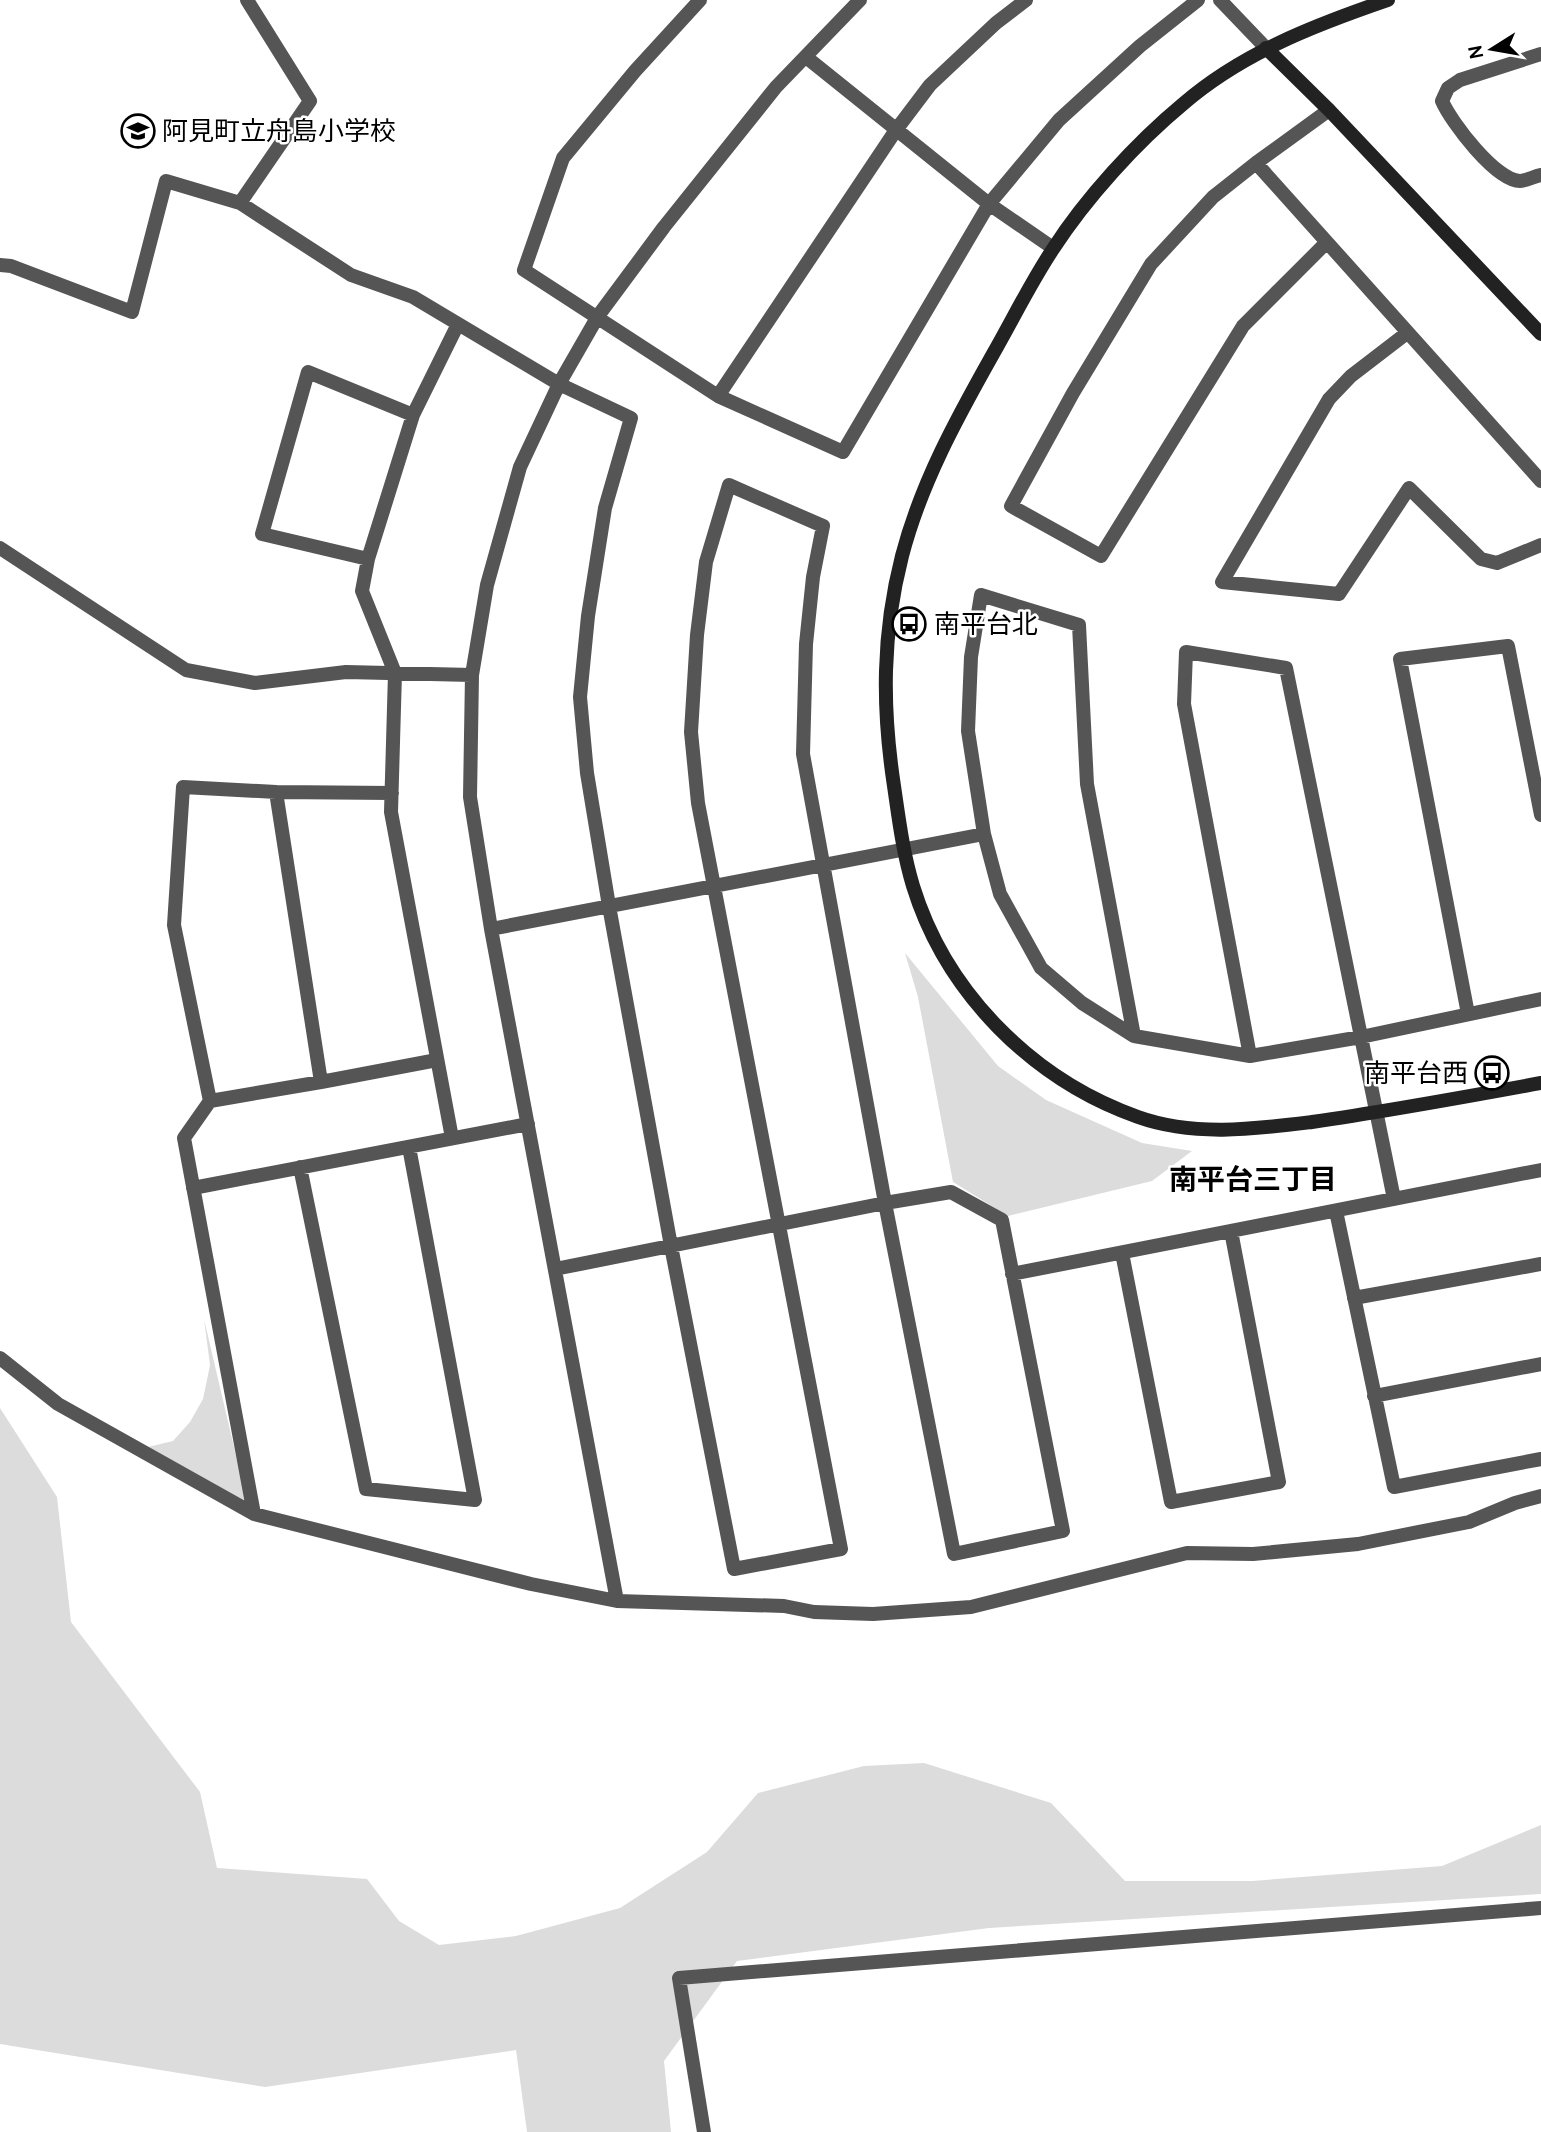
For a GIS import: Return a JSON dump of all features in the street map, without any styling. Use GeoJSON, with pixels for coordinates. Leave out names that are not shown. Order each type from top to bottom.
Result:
{"type":"FeatureCollection","features":[{"type":"Feature","properties":{"kind":"street"},"geometry":{"type":"LineString","coordinates":[[240,203],[310,101],[247,0]]}},
{"type":"Feature","properties":{"kind":"street"},"geometry":{"type":"LineString","coordinates":[[700,0],[635,71],[563,158],[524,270],[718,396],[843,452],[989,204],[1059,120],[1140,46],[1198,0]]}},
{"type":"Feature","properties":{"kind":"street"},"geometry":{"type":"LineString","coordinates":[[617,1601],[491,929],[470,797],[472,675],[486,585],[520,467],[559,384],[598,316],[664,227],[767,97],[860,0]]}},
{"type":"Feature","properties":{"kind":"street"},"geometry":{"type":"LineString","coordinates":[[718,396],[896,130],[930,85],[996,23],[1026,0]]}},
{"type":"Feature","properties":{"kind":"street"},"geometry":{"type":"LineString","coordinates":[[1220,0],[1329,110],[1541,334]]}},
{"type":"Feature","properties":{"kind":"street"},"geometry":{"type":"LineString","coordinates":[[1388,0],[1266,48],[1226,70],[1181,105],[1096,193],[1053,248],[937,458],[902,556],[885,661],[884,709],[903,848],[928,927],[953,972],[993,1023],[1021,1050],[1058,1077],[1140,1119],[1220,1131],[1259,1129],[1376,1114],[1541,1083]]}},
{"type":"Feature","properties":{"kind":"street"},"geometry":{"type":"LineString","coordinates":[[1541,54],[1461,80],[1448,88],[1443,101],[1449,117],[1501,175],[1520,181],[1541,174]]}},
{"type":"Feature","properties":{"kind":"street"},"geometry":{"type":"LineString","coordinates":[[806,57],[989,204],[1053,248]]}},
{"type":"Feature","properties":{"kind":"street"},"geometry":{"type":"LineString","coordinates":[[1326,243],[1243,326],[1101,556],[1011,506],[1073,393],[1151,264],[1213,197],[1329,110]]}},
{"type":"Feature","properties":{"kind":"street"},"geometry":{"type":"LineString","coordinates":[[1256,163],[1541,481]]}},
{"type":"Feature","properties":{"kind":"street"},"geometry":{"type":"LineString","coordinates":[[0,265],[11,265],[132,312],[166,181],[240,203],[351,275],[413,297],[559,384],[631,418],[605,509],[588,616],[580,697],[587,773],[609,906],[671,1246],[734,1569],[841,1549],[778,1224],[715,885],[698,803],[691,732],[696,635],[706,562],[729,485],[823,526],[813,577],[803,703],[803,754],[885,1203],[954,1554],[1063,1531],[1002,1220],[962,1197],[951,1192],[885,1203],[778,1224],[671,1246],[555,1269]]}},
{"type":"Feature","properties":{"kind":"street"},"geometry":{"type":"LineString","coordinates":[[452,1139],[391,812],[395,673],[362,591],[368,558],[414,415],[458,324]]}},
{"type":"Feature","properties":{"kind":"street"},"geometry":{"type":"LineString","coordinates":[[1408,333],[1351,376],[1329,399],[1222,582],[1339,594],[1409,488],[1481,559],[1497,563],[1541,545]]}},
{"type":"Feature","properties":{"kind":"street"},"geometry":{"type":"LineString","coordinates":[[368,558],[262,534],[308,372],[414,415]]}},
{"type":"Feature","properties":{"kind":"street"},"geometry":{"type":"LineString","coordinates":[[0,548],[186,670],[255,683],[346,673],[472,675]]}},
{"type":"Feature","properties":{"kind":"street"},"geometry":{"type":"LineString","coordinates":[[1134,1037],[1087,784],[1079,625],[981,595],[971,657],[968,731],[984,834],[1000,894],[1041,968],[1082,1003],[1134,1037],[1250,1056],[1361,1037],[1541,999]]}},
{"type":"Feature","properties":{"kind":"street"},"geometry":{"type":"LineString","coordinates":[[1468,1014],[1400,659],[1508,646],[1541,815]]}},
{"type":"Feature","properties":{"kind":"street"},"geometry":{"type":"LineString","coordinates":[[1250,1056],[1184,704],[1186,652],[1286,668],[1394,1199]]}},
{"type":"Feature","properties":{"kind":"street"},"geometry":{"type":"LineString","coordinates":[[210,1101],[174,925],[183,787],[276,792],[392,793]]}},
{"type":"Feature","properties":{"kind":"street"},"geometry":{"type":"LineString","coordinates":[[276,792],[321,1083]]}},
{"type":"Feature","properties":{"kind":"street"},"geometry":{"type":"LineString","coordinates":[[491,929],[984,834]]}},
{"type":"Feature","properties":{"kind":"street"},"geometry":{"type":"LineString","coordinates":[[254,1514],[184,1138],[210,1101],[437,1060]]}},
{"type":"Feature","properties":{"kind":"street"},"geometry":{"type":"LineString","coordinates":[[193,1188],[528,1124]]}},
{"type":"Feature","properties":{"kind":"street"},"geometry":{"type":"LineString","coordinates":[[300,1167],[366,1489],[475,1500],[409,1147]]}},
{"type":"Feature","properties":{"kind":"street"},"geometry":{"type":"LineString","coordinates":[[1012,1274],[1541,1170]]}},
{"type":"Feature","properties":{"kind":"street"},"geometry":{"type":"LineString","coordinates":[[1336,1211],[1394,1488],[1541,1459]]}},
{"type":"Feature","properties":{"kind":"street"},"geometry":{"type":"LineString","coordinates":[[1122,1253],[1171,1502],[1279,1482],[1231,1231]]}},
{"type":"Feature","properties":{"kind":"street"},"geometry":{"type":"LineString","coordinates":[[1354,1298],[1541,1264]]}},
{"type":"Feature","properties":{"kind":"street"},"geometry":{"type":"LineString","coordinates":[[0,1358],[58,1404],[254,1514],[531,1584],[617,1601],[784,1606],[814,1612],[873,1614],[971,1607],[1187,1553],[1253,1554],[1358,1544],[1469,1522],[1515,1503],[1541,1496]]}},
{"type":"Feature","properties":{"kind":"street"},"geometry":{"type":"LineString","coordinates":[[1374,1396],[1541,1364]]}},
{"type":"Feature","properties":{"kind":"street"},"geometry":{"type":"LineString","coordinates":[[704,2132],[679,1978],[1541,1908]]}},
{"type":"Feature","properties":{"kind":"shaded area"},"geometry":{"type":"Polygon","coordinates":[[[905,953],[998,1066],[1046,1100],[1142,1143],[1192,1151],[1152,1181],[1008,1216],[953,1182],[918,997],[905,953]]]}},
{"type":"Feature","properties":{"kind":"shaded area"},"geometry":{"type":"Polygon","coordinates":[[[204,1319],[248,1507],[148,1447],[173,1441],[190,1422],[203,1399],[210,1365],[204,1319]]]}},
{"type":"Feature","properties":{"kind":"shaded area"},"geometry":{"type":"Polygon","coordinates":[[[0,1408],[57,1497],[71,1622],[200,1792],[217,1868],[367,1879],[399,1921],[439,1945],[516,1936],[620,1908],[707,1852],[758,1793],[864,1766],[924,1763],[1051,1803],[1125,1881],[1252,1881],[1442,1866],[1541,1825],[1541,1894],[989,1928],[737,1961],[664,2061],[671,2132],[527,2132],[516,2050],[265,2087],[0,2044],[0,1408]]]}},
{"type":"Feature","properties":{"kind":"place","name":"阿見町立舟島小学校"},"geometry":{"type":"Point","coordinates":[138,131]}},
{"type":"Feature","properties":{"kind":"place","name":"南平台北"},"geometry":{"type":"Point","coordinates":[909,624]}},
{"type":"Feature","properties":{"kind":"place","name":"南平台西"},"geometry":{"type":"Point","coordinates":[1492,1073]}},
{"type":"Feature","properties":{"kind":"district","name":"南平台三丁目"},"geometry":{"type":"Point","coordinates":[1253,1179]}}]}
